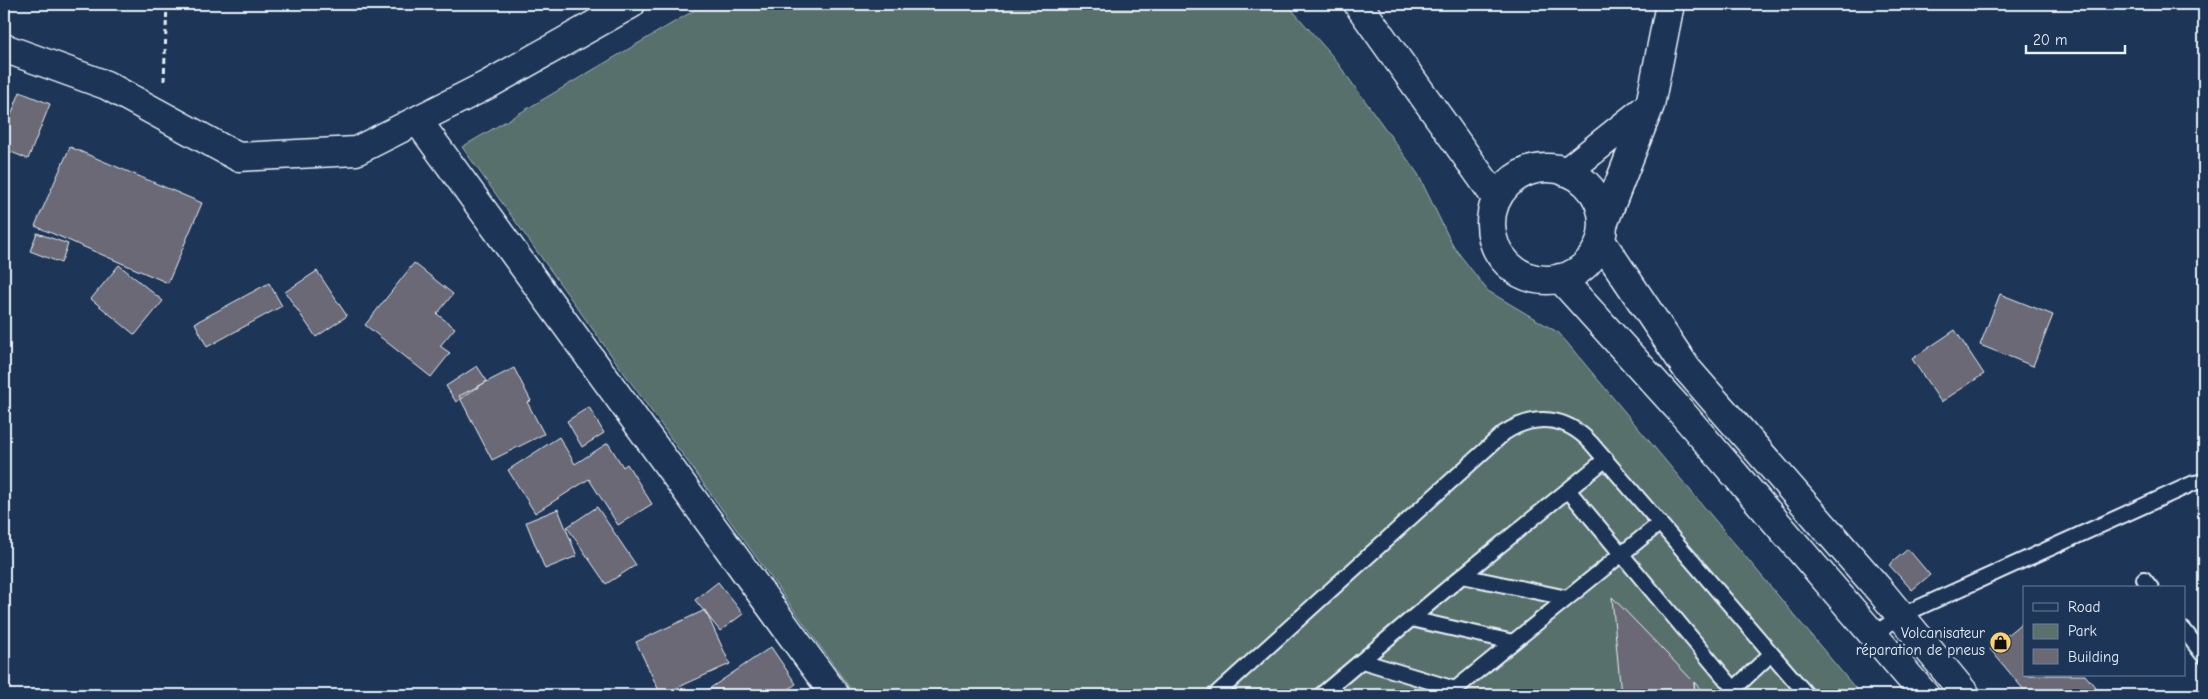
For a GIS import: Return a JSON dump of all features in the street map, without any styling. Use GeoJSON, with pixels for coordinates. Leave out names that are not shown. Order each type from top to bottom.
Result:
{"type":"FeatureCollection","features":[{"type":"Feature","properties":{"kind":"street"},"geometry":{"type":"LineString","coordinates":[[4,48],[106,86],[238,158],[356,151],[418,121],[631,4]]}},
{"type":"Feature","properties":{"kind":"street"},"geometry":{"type":"LineString","coordinates":[[1358,4],[1497,199]]}},
{"type":"Feature","properties":{"kind":"street"},"geometry":{"type":"LineString","coordinates":[[1670,4],[1650,105],[1602,231],[1592,258],[1578,271],[1560,278],[1541,279],[1524,274],[1509,264],[1498,251],[1492,234],[1492,216],[1497,199],[1508,184],[1522,174],[1539,168],[1557,168],[1590,187],[1600,204],[1602,231],[1687,369],[1966,695]]}},
{"type":"Feature","properties":{"kind":"street"},"geometry":{"type":"LineString","coordinates":[[1566,172],[1650,105]]}},
{"type":"Feature","properties":{"kind":"street"},"geometry":{"type":"LineString","coordinates":[[418,121],[835,695]]}},
{"type":"Feature","properties":{"kind":"street"},"geometry":{"type":"LineString","coordinates":[[1560,278],[1677,407],[1925,695]]}},
{"type":"Feature","properties":{"kind":"lane"},"geometry":{"type":"LineString","coordinates":[[1215,695],[1504,434],[1517,425],[1532,420],[1559,421],[1583,434],[1807,695]]}},
{"type":"Feature","properties":{"kind":"lane"},"geometry":{"type":"LineString","coordinates":[[1321,695],[1462,576],[1606,460]]}},
{"type":"Feature","properties":{"kind":"lane"},"geometry":{"type":"LineString","coordinates":[[1873,635],[1900,616],[2194,484],[2204,482]]}},
{"type":"Feature","properties":{"kind":"lane"},"geometry":{"type":"LineString","coordinates":[[1568,490],[1736,692],[1771,654]]}},
{"type":"Feature","properties":{"kind":"lane"},"geometry":{"type":"LineString","coordinates":[[1362,661],[1452,692],[1660,523]]}},
{"type":"Feature","properties":{"kind":"lane"},"geometry":{"type":"LineString","coordinates":[[1462,576],[1567,598]]}},
{"type":"Feature","properties":{"kind":"lane"},"geometry":{"type":"LineString","coordinates":[[1411,619],[1513,642]]}},
{"type":"Feature","properties":{"kind":"lane"},"geometry":{"type":"LineString","coordinates":[[2186,633],[2204,656]]}},
{"type":"Feature","properties":{"kind":"path"},"geometry":{"type":"LineString","coordinates":[[162,116],[167,4]]}},
{"type":"Feature","properties":{"kind":"green space"},"geometry":{"type":"Polygon","coordinates":[[[705,4],[1287,4],[1334,58],[1418,174],[1453,246],[1488,291],[1559,333],[1861,695],[855,695],[462,147],[705,4]]]}},
{"type":"Feature","properties":{"kind":"building"},"geometry":{"type":"Polygon","coordinates":[[[20,92],[50,104],[28,159],[4,149],[4,133],[20,92]]]}},
{"type":"Feature","properties":{"kind":"building"},"geometry":{"type":"Polygon","coordinates":[[[70,147],[202,203],[168,283],[35,226],[70,147]]]}},
{"type":"Feature","properties":{"kind":"building"},"geometry":{"type":"Polygon","coordinates":[[[37,233],[68,244],[61,263],[30,251],[37,233]]]}},
{"type":"Feature","properties":{"kind":"building"},"geometry":{"type":"Polygon","coordinates":[[[414,263],[453,294],[437,314],[455,328],[440,346],[450,353],[431,377],[365,325],[414,263]]]}},
{"type":"Feature","properties":{"kind":"building"},"geometry":{"type":"Polygon","coordinates":[[[119,265],[163,301],[135,335],[91,299],[119,265]]]}},
{"type":"Feature","properties":{"kind":"building"},"geometry":{"type":"Polygon","coordinates":[[[317,271],[347,316],[316,337],[285,292],[317,271]]]}},
{"type":"Feature","properties":{"kind":"building"},"geometry":{"type":"Polygon","coordinates":[[[269,283],[282,306],[207,347],[195,323],[269,283]]]}},
{"type":"Feature","properties":{"kind":"building"},"geometry":{"type":"Polygon","coordinates":[[[2000,294],[2053,315],[2033,366],[1980,345],[2000,294]]]}},
{"type":"Feature","properties":{"kind":"building"},"geometry":{"type":"Polygon","coordinates":[[[1955,330],[1984,374],[1941,402],[1912,359],[1955,330]]]}},
{"type":"Feature","properties":{"kind":"building"},"geometry":{"type":"Polygon","coordinates":[[[477,366],[487,381],[456,402],[446,386],[477,366]]]}},
{"type":"Feature","properties":{"kind":"building"},"geometry":{"type":"Polygon","coordinates":[[[514,368],[531,401],[527,402],[544,434],[492,460],[459,396],[514,368]]]}},
{"type":"Feature","properties":{"kind":"building"},"geometry":{"type":"Polygon","coordinates":[[[589,407],[604,433],[582,447],[567,421],[589,407]]]}},
{"type":"Feature","properties":{"kind":"building"},"geometry":{"type":"Polygon","coordinates":[[[559,437],[575,464],[608,443],[623,467],[627,464],[652,504],[618,525],[589,479],[535,513],[508,470],[559,437]]]}},
{"type":"Feature","properties":{"kind":"building"},"geometry":{"type":"Polygon","coordinates":[[[597,507],[636,565],[606,584],[567,527],[597,507]]]}},
{"type":"Feature","properties":{"kind":"building"},"geometry":{"type":"Polygon","coordinates":[[[558,509],[577,556],[545,569],[526,522],[558,509]]]}},
{"type":"Feature","properties":{"kind":"building"},"geometry":{"type":"Polygon","coordinates":[[[1908,549],[1930,575],[1912,590],[1889,565],[1908,549]]]}},
{"type":"Feature","properties":{"kind":"building"},"geometry":{"type":"Polygon","coordinates":[[[718,582],[743,614],[720,631],[695,600],[718,582]]]}},
{"type":"Feature","properties":{"kind":"building"},"geometry":{"type":"Polygon","coordinates":[[[1612,597],[1694,682],[1695,695],[1621,695],[1612,597]]]}},
{"type":"Feature","properties":{"kind":"building"},"geometry":{"type":"Polygon","coordinates":[[[705,610],[730,664],[661,695],[636,642],[705,610]]]}},
{"type":"Feature","properties":{"kind":"building"},"geometry":{"type":"Polygon","coordinates":[[[2023,622],[2023,676],[2086,676],[2102,695],[2028,695],[1990,649],[2023,622]]]}},
{"type":"Feature","properties":{"kind":"building"},"geometry":{"type":"Polygon","coordinates":[[[771,647],[796,684],[780,695],[700,695],[771,647]]]}},
{"type":"Feature","properties":{"kind":"building"},"geometry":{"type":"Polygon","coordinates":[[[1694,682],[1706,695],[1695,695],[1694,682]]]}},
{"type":"Feature","properties":{"kind":"place","name":"Volcanisateur réparation de pneus"},"geometry":{"type":"Point","coordinates":[2001,642]}}]}
